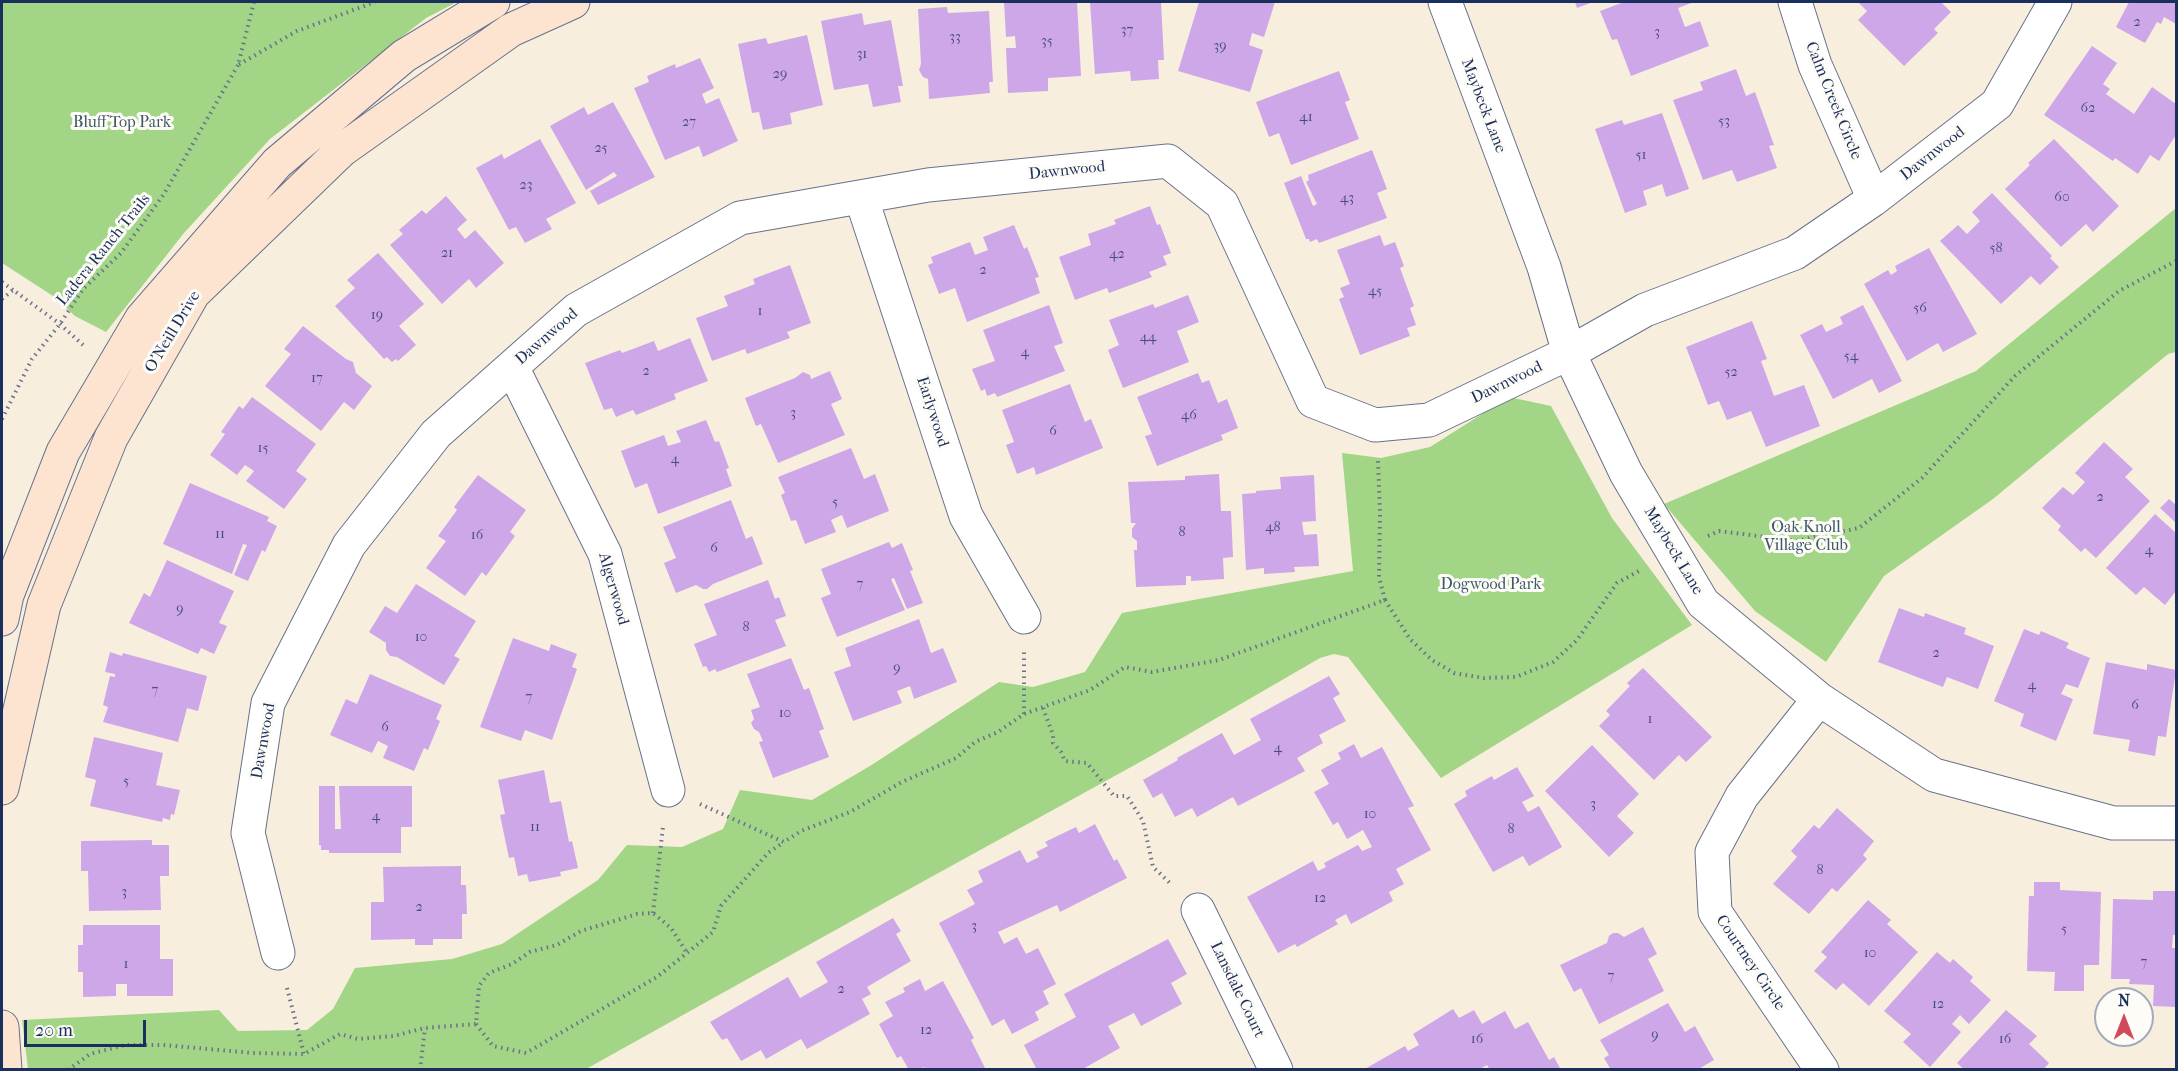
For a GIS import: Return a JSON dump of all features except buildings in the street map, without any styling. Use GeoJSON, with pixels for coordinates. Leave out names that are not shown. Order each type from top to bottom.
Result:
{"type":"FeatureCollection","features":[{"type":"Feature","properties":{"kind":"main road","name":"O'Neill Drive"},"geometry":{"type":"LineString","coordinates":[[2,619],[7,595],[63,452],[142,318],[277,163],[405,56],[493,2]]}},
{"type":"Feature","properties":{"kind":"main road","name":"O'Neill Drive"},"geometry":{"type":"LineString","coordinates":[[2,788],[44,605],[111,438],[193,294],[342,150],[511,30],[573,2]]}},
{"type":"Feature","properties":{"kind":"main road"},"geometry":{"type":"LineString","coordinates":[[2,1027],[5,1070]]}},
{"type":"Feature","properties":{"kind":"street","name":"Maybeck Lane"},"geometry":{"type":"LineString","coordinates":[[1445,2],[1544,267],[1569,353],[1626,473],[1703,603],[1819,699],[1934,775],[2113,823],[2176,823]]}},
{"type":"Feature","properties":{"kind":"street","name":"Calm Creek Circle"},"geometry":{"type":"LineString","coordinates":[[1795,2],[1815,65],[1874,199]]}},
{"type":"Feature","properties":{"kind":"street","name":"Dawnwood"},"geometry":{"type":"LineString","coordinates":[[278,953],[248,833],[268,703],[350,545],[436,434],[576,310],[740,219],[928,185],[1168,162],[1222,204],[1313,401],[1376,425],[1429,420],[1569,353],[1645,310],[1795,253],[1874,199],[1997,104],[2055,2]]}},
{"type":"Feature","properties":{"kind":"street","name":"Earlywood"},"geometry":{"type":"LineString","coordinates":[[861,197],[966,516],[1024,617]]}},
{"type":"Feature","properties":{"kind":"street","name":"Algerwood"},"geometry":{"type":"LineString","coordinates":[[512,367],[605,554],[668,790]]}},
{"type":"Feature","properties":{"kind":"street","name":"Courtney Circle"},"geometry":{"type":"LineString","coordinates":[[1819,699],[1742,796],[1712,852],[1715,912],[1822,1070]]}},
{"type":"Feature","properties":{"kind":"street","name":"Lansdale Court"},"geometry":{"type":"LineString","coordinates":[[1198,910],[1276,1070]]}},
{"type":"Feature","properties":{"kind":"path","name":"Ladera Ranch Trails"},"geometry":{"type":"LineString","coordinates":[[60,324],[83,289],[120,253],[164,194],[238,65],[254,2]]}},
{"type":"Feature","properties":{"kind":"path"},"geometry":{"type":"LineString","coordinates":[[238,65],[297,32],[375,2]]}},
{"type":"Feature","properties":{"kind":"path"},"geometry":{"type":"LineString","coordinates":[[1376,425],[1380,513],[1379,577],[1385,600],[1410,639],[1432,660],[1454,673],[1484,678],[1516,677],[1553,662],[1577,640],[1617,583],[1673,552],[1719,531],[1796,541],[1859,528],[1922,478],[2015,376],[2118,291],[2176,261]]}},
{"type":"Feature","properties":{"kind":"path","name":"Ladera Ranch Trails"},"geometry":{"type":"LineString","coordinates":[[2,282],[60,324],[111,370]]}},
{"type":"Feature","properties":{"kind":"path"},"geometry":{"type":"LineString","coordinates":[[2,299],[13,290]]}},
{"type":"Feature","properties":{"kind":"path"},"geometry":{"type":"LineString","coordinates":[[2,419],[32,359],[60,324]]}},
{"type":"Feature","properties":{"kind":"path"},"geometry":{"type":"LineString","coordinates":[[687,953],[671,928],[653,913],[637,914],[581,931],[557,945],[530,952],[512,964],[489,973],[478,986],[476,1024],[493,1046],[526,1053],[657,977],[713,933],[721,906],[768,853],[784,842],[801,831],[850,813],[902,782],[956,758],[975,742],[998,732],[1024,714],[1090,690],[1125,667],[1152,672],[1219,660],[1385,600]]}},
{"type":"Feature","properties":{"kind":"path"},"geometry":{"type":"LineString","coordinates":[[1024,617],[1024,714]]}},
{"type":"Feature","properties":{"kind":"path"},"geometry":{"type":"LineString","coordinates":[[1043,708],[1053,735],[1053,743],[1065,761],[1087,763],[1114,796],[1127,796],[1143,820],[1153,867],[1198,910]]}},
{"type":"Feature","properties":{"kind":"path"},"geometry":{"type":"LineString","coordinates":[[653,913],[668,790],[784,842]]}},
{"type":"Feature","properties":{"kind":"path"},"geometry":{"type":"LineString","coordinates":[[278,953],[304,1054]]}},
{"type":"Feature","properties":{"kind":"path"},"geometry":{"type":"LineString","coordinates":[[68,1070],[90,1054],[125,1045],[163,1045],[253,1053],[304,1054],[340,1034],[358,1039],[394,1036],[425,1028],[476,1024]]}},
{"type":"Feature","properties":{"kind":"path"},"geometry":{"type":"LineString","coordinates":[[420,1070],[425,1028]]}},
{"type":"Feature","properties":{"kind":"green space","name":"Bluff Top Park"},"geometry":{"type":"Polygon","coordinates":[[[2,2],[457,2],[426,18],[270,139],[184,233],[106,332],[75,316],[53,296],[2,263],[2,2]]]}},
{"type":"Feature","properties":{"kind":"green space","name":"Oak Knoll Village Club"},"geometry":{"type":"Polygon","coordinates":[[[2176,208],[2176,352],[2168,354],[1993,499],[1884,576],[1826,662],[1755,611],[1664,504],[1976,371],[2176,208]]]}},
{"type":"Feature","properties":{"kind":"green space","name":"Dogwood Park"},"geometry":{"type":"Polygon","coordinates":[[[1509,397],[1551,406],[1612,518],[1692,625],[1441,778],[1348,657],[1334,654],[1320,658],[1151,756],[586,1069],[28,1069],[22,1020],[219,1010],[238,1031],[307,1030],[333,1009],[355,968],[452,959],[502,944],[598,880],[627,845],[682,847],[723,829],[740,790],[812,800],[870,766],[999,682],[1033,687],[1085,672],[1122,613],[1353,571],[1342,453],[1381,458],[1430,447],[1509,397]]]}}]}
